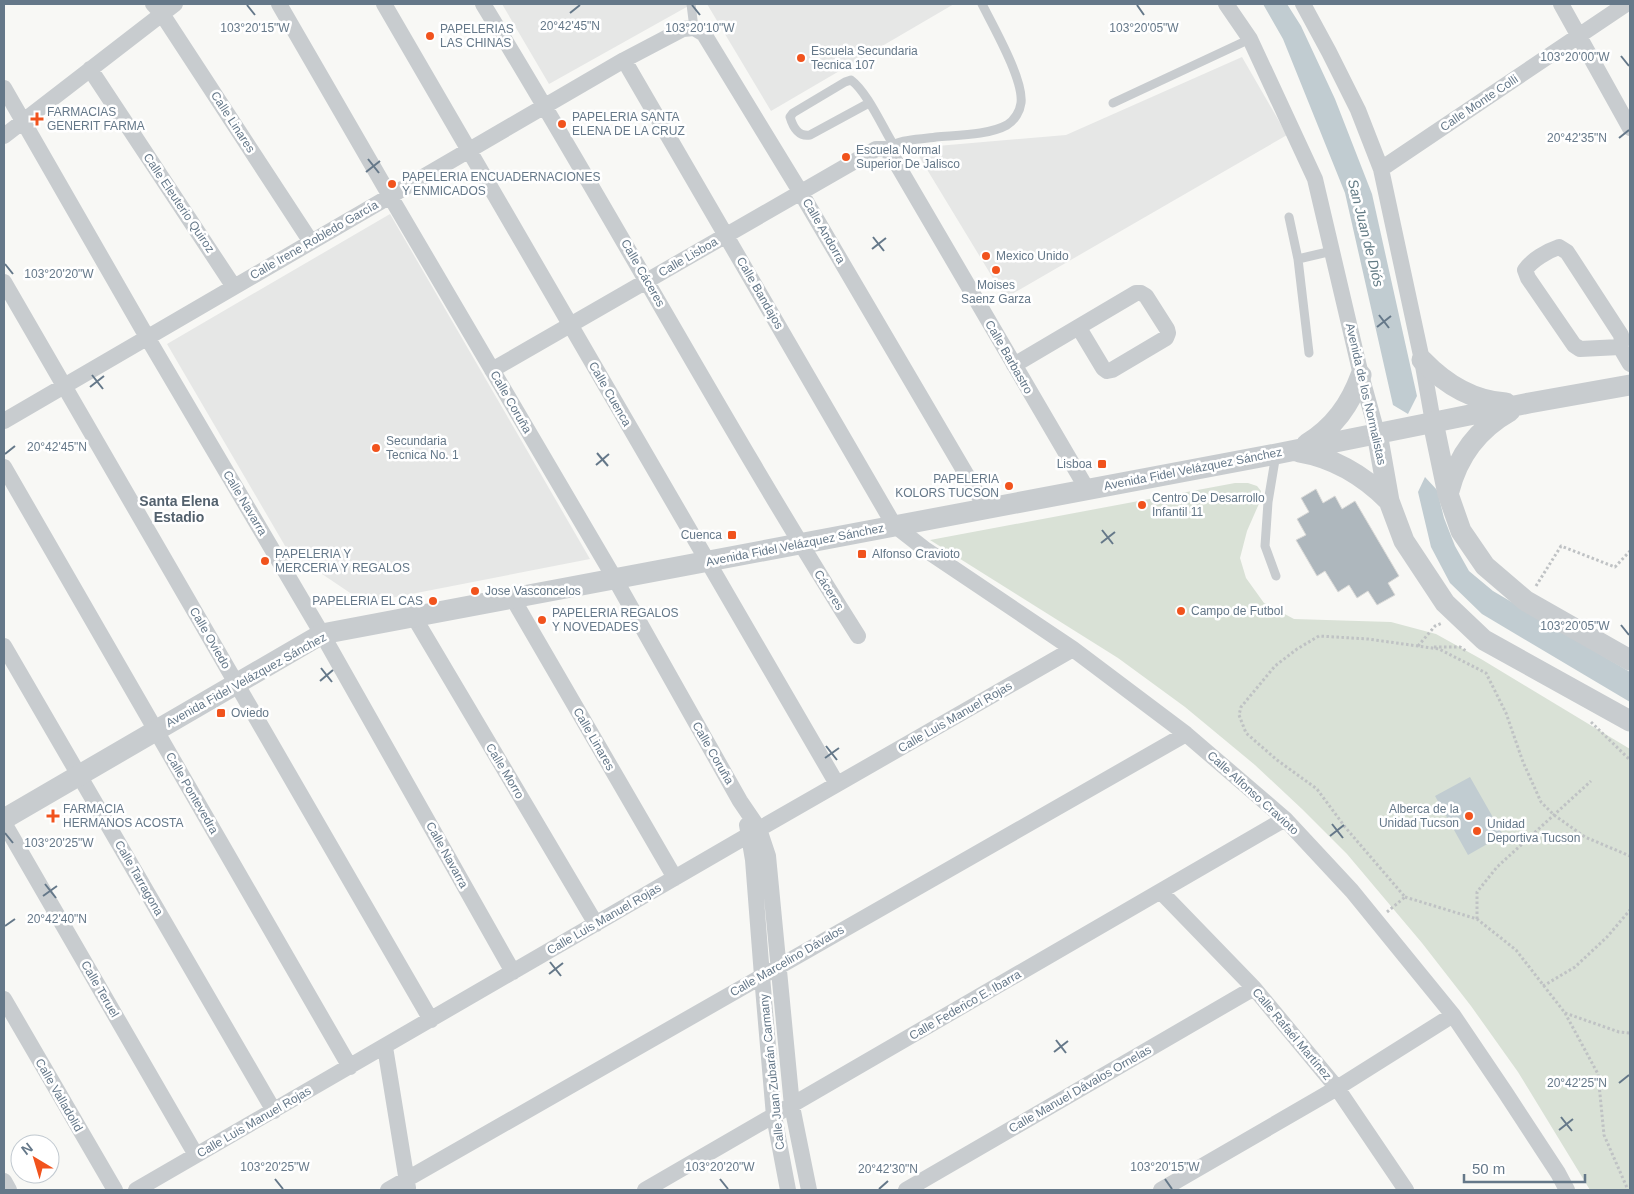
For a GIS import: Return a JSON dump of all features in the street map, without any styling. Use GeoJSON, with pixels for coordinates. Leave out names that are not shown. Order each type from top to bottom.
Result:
{"type":"FeatureCollection","features":[{"type":"Feature","properties":{"kind":"street"},"geometry":{"type":"LineString","coordinates":[[4,136],[90,69],[158,9],[175,4]]}},
{"type":"Feature","properties":{"kind":"street","name":"Calle Coruña"},"geometry":{"type":"LineString","coordinates":[[279,4],[615,580],[740,801],[755,832]]}},
{"type":"Feature","properties":{"kind":"street","name":"Calle Cáceres"},"geometry":{"type":"LineString","coordinates":[[483,4],[546,106],[800,544]]}},
{"type":"Feature","properties":{"kind":"street","name":"Avenida de los Normalistas"},"geometry":{"type":"LineString","coordinates":[[1226,4],[1250,38],[1315,179],[1361,375],[1377,433],[1389,501],[1404,541],[1445,603],[1484,640],[1630,722]]}},
{"type":"Feature","properties":{"kind":"street"},"geometry":{"type":"LineString","coordinates":[[1303,4],[1358,110],[1381,169],[1422,360],[1448,494],[1460,531],[1485,566],[1526,601],[1630,660]]}},
{"type":"Feature","properties":{"kind":"street"},"geometry":{"type":"LineString","coordinates":[[1561,4],[1630,128]]}},
{"type":"Feature","properties":{"kind":"street","name":"Calle Monte Colli"},"geometry":{"type":"LineString","coordinates":[[1381,169],[1626,4]]}},
{"type":"Feature","properties":{"kind":"street","name":"Calle Cuenca"},"geometry":{"type":"LineString","coordinates":[[386,5],[570,326],[837,784]]}},
{"type":"Feature","properties":{"kind":"street","name":"Calle Linares"},"geometry":{"type":"LineString","coordinates":[[158,9],[311,242]]}},
{"type":"Feature","properties":{"kind":"street"},"geometry":{"type":"LineString","coordinates":[[624,60],[683,29],[694,28]]}},
{"type":"Feature","properties":{"kind":"street","name":"Calle Andorra"},"geometry":{"type":"LineString","coordinates":[[694,28],[704,34],[801,192],[986,508]]}},
{"type":"Feature","properties":{"kind":"street","name":"Calle Irene Robledo García"},"geometry":{"type":"LineString","coordinates":[[4,421],[624,60]]}},
{"type":"Feature","properties":{"kind":"street","name":"Calle Bandajos"},"geometry":{"type":"LineString","coordinates":[[624,60],[894,526]]}},
{"type":"Feature","properties":{"kind":"street","name":"Calle Eleuterio Quiroz"},"geometry":{"type":"LineString","coordinates":[[90,69],[234,287]]}},
{"type":"Feature","properties":{"kind":"street","name":"Calle Navarra"},"geometry":{"type":"LineString","coordinates":[[4,88],[147,337],[322,634],[513,972]]}},
{"type":"Feature","properties":{"kind":"street","name":"Calle Lisboa"},"geometry":{"type":"LineString","coordinates":[[492,370],[876,149],[889,146]]}},
{"type":"Feature","properties":{"kind":"street","name":"Calle Barbastro"},"geometry":{"type":"LineString","coordinates":[[889,146],[891,154],[1087,489]]}},
{"type":"Feature","properties":{"kind":"street"},"geometry":{"type":"LineString","coordinates":[[1620,347],[1580,349],[1574,345],[1528,278],[1525,270],[1529,264],[1552,249],[1559,247],[1567,252],[1621,335],[1620,347],[1630,364]]}},
{"type":"Feature","properties":{"kind":"street","name":"Calle Oviedo"},"geometry":{"type":"LineString","coordinates":[[4,282],[431,1020]]}},
{"type":"Feature","properties":{"kind":"street"},"geometry":{"type":"LineString","coordinates":[[1014,366],[1136,293],[1142,293],[1146,296],[1167,329],[1168,334],[1166,338],[1112,370],[1107,371],[1103,368],[1079,328]]}},
{"type":"Feature","properties":{"kind":"street"},"geometry":{"type":"LineString","coordinates":[[1422,360],[1443,380],[1469,394],[1498,402],[1529,403]]}},
{"type":"Feature","properties":{"kind":"street"},"geometry":{"type":"LineString","coordinates":[[1284,452],[1317,437],[1338,418],[1352,397],[1361,375]]}},
{"type":"Feature","properties":{"kind":"street","name":"Avenida Fidel Velázquez Sánchez"},"geometry":{"type":"LineString","coordinates":[[4,821],[79,775],[322,634],[1284,452],[1529,403],[1630,387]]}},
{"type":"Feature","properties":{"kind":"street"},"geometry":{"type":"LineString","coordinates":[[1448,494],[1457,466],[1473,441],[1498,418],[1513,409],[1529,403]]}},
{"type":"Feature","properties":{"kind":"street"},"geometry":{"type":"LineString","coordinates":[[1284,452],[1328,459],[1344,466],[1376,487],[1389,501]]}},
{"type":"Feature","properties":{"kind":"street","name":"Calle Pontevedra"},"geometry":{"type":"LineString","coordinates":[[4,467],[350,1067]]}},
{"type":"Feature","properties":{"kind":"street","name":"Calle Alfonso Cravioto"},"geometry":{"type":"LineString","coordinates":[[894,526],[926,550],[1073,650],[1186,734],[1286,820],[1352,891],[1452,1015],[1506,1092],[1558,1174],[1566,1190]]}},
{"type":"Feature","properties":{"kind":"street","name":"Cáceres"},"geometry":{"type":"LineString","coordinates":[[800,544],[858,636]]}},
{"type":"Feature","properties":{"kind":"street","name":"Calle Linares"},"geometry":{"type":"LineString","coordinates":[[513,599],[675,878]]}},
{"type":"Feature","properties":{"kind":"street","name":"Calle Morro"},"geometry":{"type":"LineString","coordinates":[[414,617],[596,924]]}},
{"type":"Feature","properties":{"kind":"street","name":"Calle Tarragona"},"geometry":{"type":"LineString","coordinates":[[4,646],[274,1111]]}},
{"type":"Feature","properties":{"kind":"street","name":"Calle Luis Manuel Rojas"},"geometry":{"type":"LineString","coordinates":[[136,1190],[386,1047],[837,784],[1073,650]]}},
{"type":"Feature","properties":{"kind":"street","name":"Calle Marcelino Dávalos"},"geometry":{"type":"LineString","coordinates":[[388,1190],[408,1185],[780,965],[1186,734]]}},
{"type":"Feature","properties":{"kind":"street","name":"Calle Federico E. Ibarra"},"geometry":{"type":"LineString","coordinates":[[645,1190],[1286,820]]}},
{"type":"Feature","properties":{"kind":"street","name":"Calle Teruel"},"geometry":{"type":"LineString","coordinates":[[4,821],[196,1155]]}},
{"type":"Feature","properties":{"kind":"street","name":"Calle Juan Zubarán Carmany"},"geometry":{"type":"LineString","coordinates":[[755,832],[768,856],[780,965],[792,1106],[809,1190]]}},
{"type":"Feature","properties":{"kind":"street","name":"Calle Juan Zubarán Carmany"},"geometry":{"type":"LineString","coordinates":[[755,832],[753,860],[774,1116],[788,1190]]}},
{"type":"Feature","properties":{"kind":"street","name":"Calle Rafaél Martínez"},"geometry":{"type":"LineString","coordinates":[[1161,892],[1254,988],[1337,1088],[1406,1190]]}},
{"type":"Feature","properties":{"kind":"street","name":"Calle Manuel Dávalos Ornelas"},"geometry":{"type":"LineString","coordinates":[[906,1190],[1254,988]]}},
{"type":"Feature","properties":{"kind":"street","name":"Calle Valladolid"},"geometry":{"type":"LineString","coordinates":[[4,999],[115,1190]]}},
{"type":"Feature","properties":{"kind":"street"},"geometry":{"type":"LineString","coordinates":[[1161,1190],[1337,1088],[1452,1015]]}},
{"type":"Feature","properties":{"kind":"street"},"geometry":{"type":"LineString","coordinates":[[386,1047],[408,1185]]}},
{"type":"Feature","properties":{"kind":"street"},"geometry":{"type":"LineString","coordinates":[[4,1181],[9,1190]]}},
{"type":"Feature","properties":{"kind":"lane"},"geometry":{"type":"LineString","coordinates":[[691,4],[694,28]]}},
{"type":"Feature","properties":{"kind":"lane"},"geometry":{"type":"LineString","coordinates":[[870,103],[804,136],[799,134],[790,117],[851,80],[857,84],[870,103],[889,146],[912,138],[930,138],[991,131],[1008,124],[1018,114],[1021,102],[1020,86],[982,4]]}},
{"type":"Feature","properties":{"kind":"lane"},"geometry":{"type":"LineString","coordinates":[[1113,103],[1250,38]]}},
{"type":"Feature","properties":{"kind":"lane"},"geometry":{"type":"LineString","coordinates":[[1289,217],[1298,259],[1309,353]]}},
{"type":"Feature","properties":{"kind":"lane"},"geometry":{"type":"LineString","coordinates":[[1298,259],[1332,251]]}},
{"type":"Feature","properties":{"kind":"lane"},"geometry":{"type":"LineString","coordinates":[[1276,576],[1265,546],[1268,502],[1284,452]]}},
{"type":"Feature","properties":{"kind":"path"},"geometry":{"type":"LineString","coordinates":[[1526,601],[1561,546],[1616,567],[1630,551]]}},
{"type":"Feature","properties":{"kind":"path"},"geometry":{"type":"LineString","coordinates":[[1418,646],[1435,626],[1459,615]]}},
{"type":"Feature","properties":{"kind":"path"},"geometry":{"type":"LineString","coordinates":[[1628,1190],[1604,1135],[1598,1074],[1565,1013],[1516,950],[1477,919],[1406,897],[1344,828],[1317,789],[1276,760],[1246,733],[1239,715],[1241,707],[1275,666],[1297,648],[1319,636],[1368,639],[1439,649],[1486,673],[1506,714],[1523,762],[1541,802],[1585,837],[1630,856]]}},
{"type":"Feature","properties":{"kind":"path"},"geometry":{"type":"LineString","coordinates":[[1418,646],[1460,647],[1468,652]]}},
{"type":"Feature","properties":{"kind":"path"},"geometry":{"type":"LineString","coordinates":[[1588,719],[1630,760]]}},
{"type":"Feature","properties":{"kind":"path"},"geometry":{"type":"LineString","coordinates":[[1477,919],[1477,892],[1497,867],[1591,781]]}},
{"type":"Feature","properties":{"kind":"path"},"geometry":{"type":"LineString","coordinates":[[1376,920],[1406,897]]}},
{"type":"Feature","properties":{"kind":"path"},"geometry":{"type":"LineString","coordinates":[[1543,986],[1575,967],[1607,937],[1630,910]]}},
{"type":"Feature","properties":{"kind":"path"},"geometry":{"type":"LineString","coordinates":[[1565,1013],[1619,1032],[1630,1032]]}},
{"type":"Feature","properties":{"kind":"shaded area"},"geometry":{"type":"Polygon","coordinates":[[[502,4],[692,4],[549,84],[502,4]]]}},
{"type":"Feature","properties":{"kind":"shaded area","name":"Escuela Secundaria Tecnica 107"},"geometry":{"type":"Polygon","coordinates":[[[707,4],[954,4],[771,111],[707,4]]]}},
{"type":"Feature","properties":{"kind":"shaded area"},"geometry":{"type":"Polygon","coordinates":[[[1242,57],[1287,135],[1005,298],[914,148],[1066,135],[1242,57]]]}},
{"type":"Feature","properties":{"kind":"shaded area","name":"Secundaria Tecnica No. 1"},"geometry":{"type":"Polygon","coordinates":[[[390,214],[590,559],[365,603],[288,551],[167,344],[390,214]]]}},
{"type":"Feature","properties":{"kind":"shaded area","name":"Unidad Deportiva Tucson"},"geometry":{"type":"Polygon","coordinates":[[[1235,483],[1248,483],[1257,486],[1261,491],[1261,499],[1247,531],[1240,558],[1246,578],[1264,603],[1294,619],[1391,622],[1436,634],[1630,749],[1630,1190],[1590,1190],[1518,1072],[1471,1006],[1422,943],[1347,854],[1255,765],[1185,707],[1118,658],[930,540],[1235,483]]]}},
{"type":"Feature","properties":{"kind":"water","name":"San Juan de Diós"},"geometry":{"type":"Polygon","coordinates":[[[1263,4],[1287,4],[1301,26],[1335,99],[1372,194],[1417,396],[1408,414],[1393,405],[1345,193],[1283,39],[1263,4]]]}},
{"type":"Feature","properties":{"kind":"water"},"geometry":{"type":"Polygon","coordinates":[[[1425,477],[1437,490],[1444,518],[1455,546],[1469,571],[1493,591],[1630,672],[1630,702],[1482,614],[1450,583],[1431,547],[1418,492],[1425,477]]]}},
{"type":"Feature","properties":{"kind":"water","name":"Alberca de la Unidad Tucson"},"geometry":{"type":"Polygon","coordinates":[[[1470,777],[1503,835],[1468,855],[1435,796],[1470,777]]]}},
{"type":"Feature","properties":{"kind":"building"},"geometry":{"type":"Polygon","coordinates":[[[1316,489],[1323,503],[1335,496],[1342,509],[1355,501],[1399,576],[1388,583],[1395,595],[1377,605],[1368,591],[1357,598],[1349,585],[1338,592],[1325,571],[1317,576],[1296,540],[1306,535],[1297,519],[1309,512],[1301,498],[1316,489]]]}},
{"type":"Feature","properties":{"kind":"place","name":"PAPELERIAS LAS CHINAS"},"geometry":{"type":"Point","coordinates":[430,36]}},
{"type":"Feature","properties":{"kind":"place","name":"Escuela Secundaria Tecnica 107"},"geometry":{"type":"Point","coordinates":[801,58]}},
{"type":"Feature","properties":{"kind":"place","name":"FARMACIAS GENERIT FARMA"},"geometry":{"type":"Point","coordinates":[37,119]}},
{"type":"Feature","properties":{"kind":"place","name":"PAPELERIA SANTA ELENA DE LA CRUZ"},"geometry":{"type":"Point","coordinates":[562,124]}},
{"type":"Feature","properties":{"kind":"place","name":"Escuela Normal Superior De Jalisco"},"geometry":{"type":"Point","coordinates":[846,157]}},
{"type":"Feature","properties":{"kind":"place","name":"PAPELERIA ENCUADERNACIONES Y ENMICADOS"},"geometry":{"type":"Point","coordinates":[392,184]}},
{"type":"Feature","properties":{"kind":"place","name":"Mexico Unido"},"geometry":{"type":"Point","coordinates":[986,256]}},
{"type":"Feature","properties":{"kind":"place","name":"Moises Saenz Garza"},"geometry":{"type":"Point","coordinates":[996,270]}},
{"type":"Feature","properties":{"kind":"place","name":"Secundaria Tecnica No. 1"},"geometry":{"type":"Point","coordinates":[376,448]}},
{"type":"Feature","properties":{"kind":"place","name":"Lisboa"},"geometry":{"type":"Point","coordinates":[1102,464]}},
{"type":"Feature","properties":{"kind":"place","name":"PAPELERIA KOLORS TUCSON"},"geometry":{"type":"Point","coordinates":[1009,486]}},
{"type":"Feature","properties":{"kind":"place","name":"Centro De Desarrollo Infantil 11"},"geometry":{"type":"Point","coordinates":[1142,505]}},
{"type":"Feature","properties":{"kind":"place","name":"Cuenca"},"geometry":{"type":"Point","coordinates":[732,535]}},
{"type":"Feature","properties":{"kind":"place","name":"Alfonso Cravioto"},"geometry":{"type":"Point","coordinates":[862,554]}},
{"type":"Feature","properties":{"kind":"place","name":"PAPELERIA Y MERCERIA Y REGALOS"},"geometry":{"type":"Point","coordinates":[265,561]}},
{"type":"Feature","properties":{"kind":"place","name":"Jose Vasconcelos"},"geometry":{"type":"Point","coordinates":[475,591]}},
{"type":"Feature","properties":{"kind":"place","name":"PAPELERIA EL CAS"},"geometry":{"type":"Point","coordinates":[433,601]}},
{"type":"Feature","properties":{"kind":"place","name":"Campo de Futbol"},"geometry":{"type":"Point","coordinates":[1181,611]}},
{"type":"Feature","properties":{"kind":"place","name":"PAPELERIA REGALOS Y NOVEDADES"},"geometry":{"type":"Point","coordinates":[542,620]}},
{"type":"Feature","properties":{"kind":"place","name":"Oviedo"},"geometry":{"type":"Point","coordinates":[221,713]}},
{"type":"Feature","properties":{"kind":"place","name":"FARMACIA HERMANOS ACOSTA"},"geometry":{"type":"Point","coordinates":[53,816]}},
{"type":"Feature","properties":{"kind":"place","name":"Alberca de la Unidad Tucson"},"geometry":{"type":"Point","coordinates":[1469,816]}},
{"type":"Feature","properties":{"kind":"place","name":"Unidad Deportiva Tucson"},"geometry":{"type":"Point","coordinates":[1477,831]}},
{"type":"Feature","properties":{"kind":"district","name":"Santa Elena Estadio"},"geometry":{"type":"Point","coordinates":[179,510]}}]}
